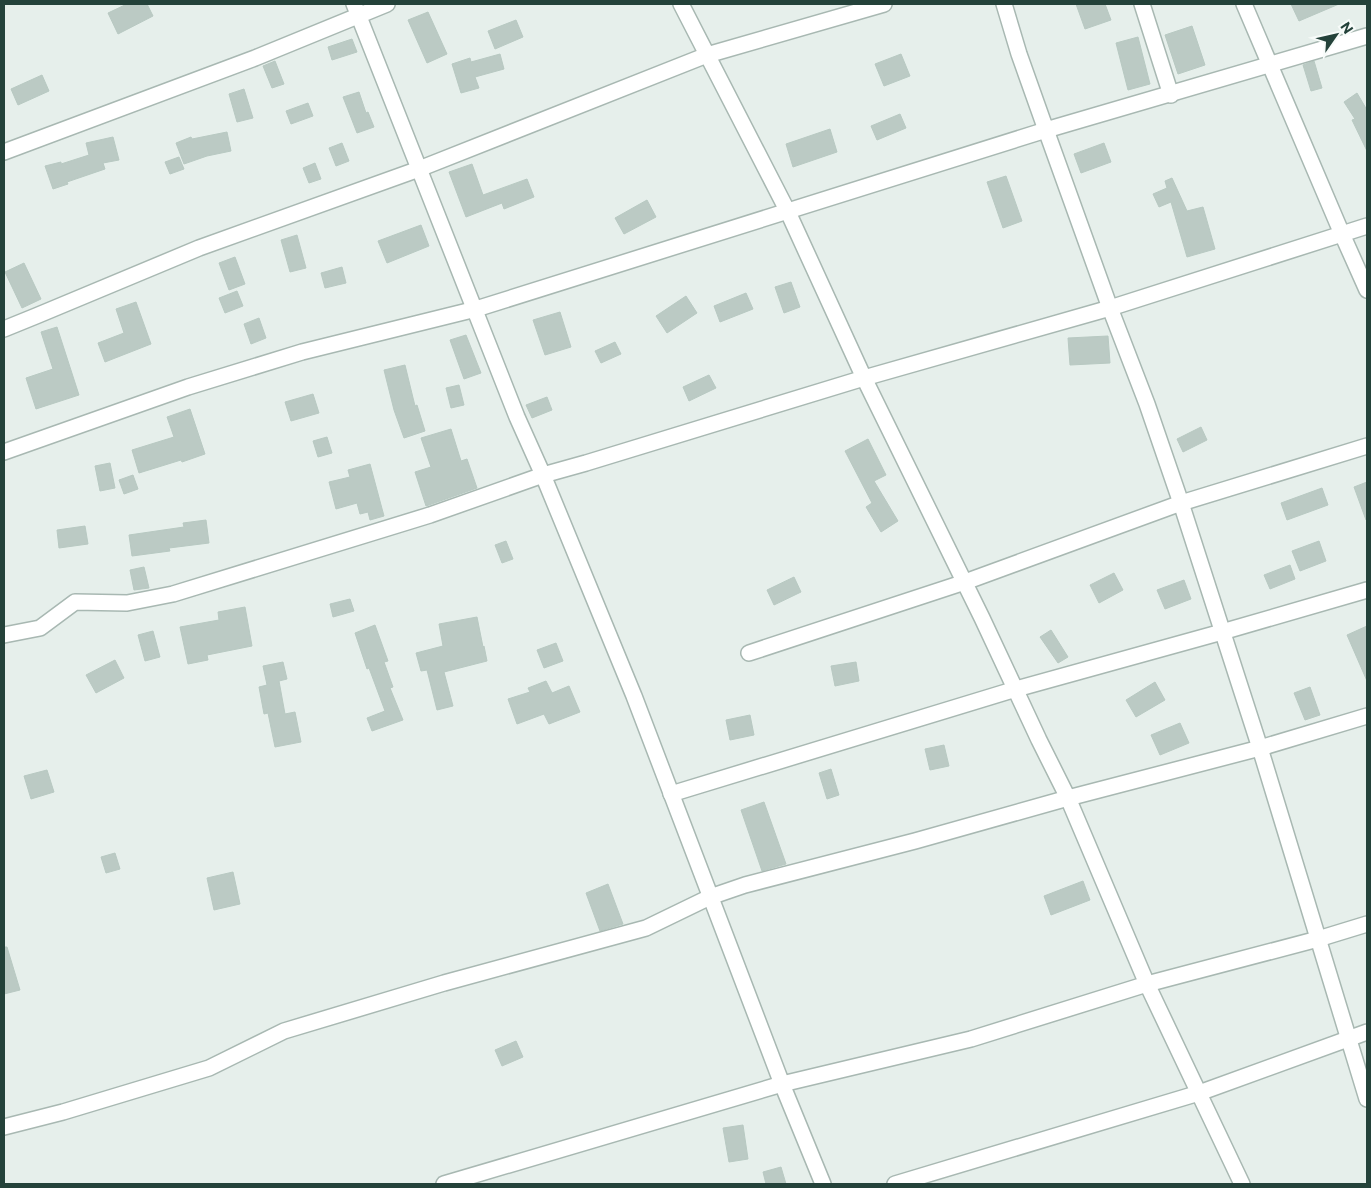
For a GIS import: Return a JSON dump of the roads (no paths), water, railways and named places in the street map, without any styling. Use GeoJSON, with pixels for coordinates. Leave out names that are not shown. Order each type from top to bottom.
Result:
{"type":"FeatureCollection","features":[{"type":"Feature","properties":{"kind":"street"},"geometry":{"type":"LineString","coordinates":[[4,152],[255,58],[356,9],[387,4]]}},
{"type":"Feature","properties":{"kind":"street"},"geometry":{"type":"LineString","coordinates":[[681,4],[788,212],[864,378],[965,582],[1068,798],[1147,984],[1242,1184]]}},
{"type":"Feature","properties":{"kind":"street"},"geometry":{"type":"LineString","coordinates":[[4,329],[199,248],[419,169],[707,55],[884,4]]}},
{"type":"Feature","properties":{"kind":"street"},"geometry":{"type":"LineString","coordinates":[[1004,4],[1019,54],[1110,308],[1148,404],[1181,503],[1260,748],[1367,1099]]}},
{"type":"Feature","properties":{"kind":"street"},"geometry":{"type":"LineString","coordinates":[[1142,4],[1171,94]]}},
{"type":"Feature","properties":{"kind":"street"},"geometry":{"type":"LineString","coordinates":[[1244,4],[1367,290]]}},
{"type":"Feature","properties":{"kind":"street"},"geometry":{"type":"LineString","coordinates":[[356,9],[476,309],[517,417],[543,475],[634,696],[782,1084],[823,1184]]}},
{"type":"Feature","properties":{"kind":"street"},"geometry":{"type":"LineString","coordinates":[[4,452],[188,387],[302,352],[476,309],[1046,130],[1367,36]]}},
{"type":"Feature","properties":{"kind":"street"},"geometry":{"type":"LineString","coordinates":[[4,635],[40,628],[75,602],[127,603],[174,594],[430,515],[543,475],[864,378],[1110,308],[1367,226]]}},
{"type":"Feature","properties":{"kind":"street"},"geometry":{"type":"LineString","coordinates":[[748,653],[965,582],[1181,503],[1367,446]]}},
{"type":"Feature","properties":{"kind":"street"},"geometry":{"type":"LineString","coordinates":[[671,794],[1016,689],[1367,590]]}},
{"type":"Feature","properties":{"kind":"street"},"geometry":{"type":"LineString","coordinates":[[4,1127],[63,1112],[209,1068],[284,1031],[444,983],[646,928],[710,897],[745,885],[1260,748],[1367,716]]}},
{"type":"Feature","properties":{"kind":"street"},"geometry":{"type":"LineString","coordinates":[[444,1184],[782,1084],[971,1039],[1147,984],[1318,939],[1367,924]]}},
{"type":"Feature","properties":{"kind":"street"},"geometry":{"type":"LineString","coordinates":[[895,1184],[1199,1093],[1367,1032]]}}]}
